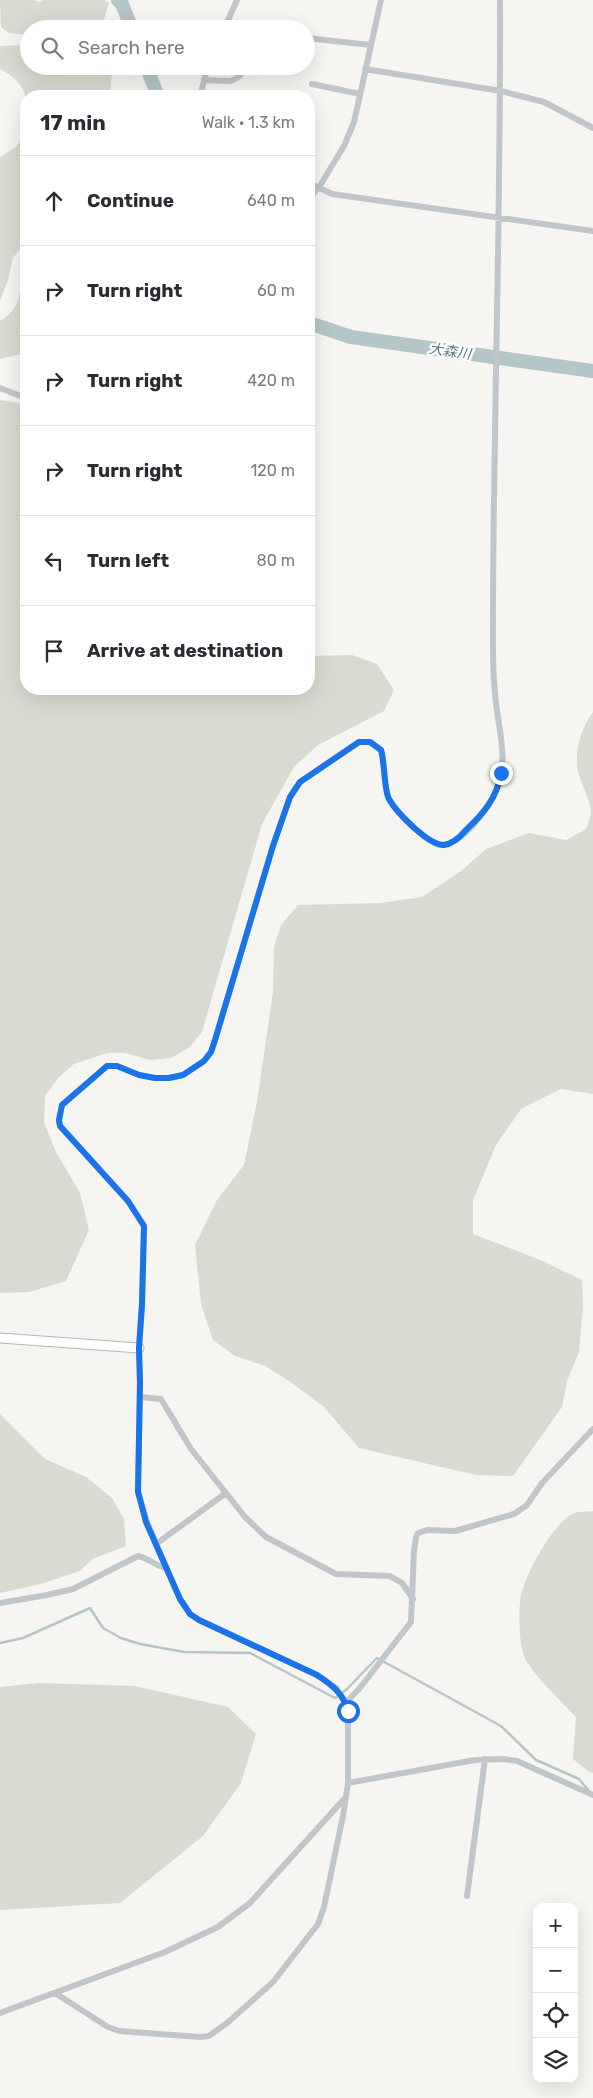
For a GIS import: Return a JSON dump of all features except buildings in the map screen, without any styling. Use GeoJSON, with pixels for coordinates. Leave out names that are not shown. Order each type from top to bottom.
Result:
{"type":"FeatureCollection","features":[{"type":"Feature","properties":{"kind":"street"},"geometry":{"type":"LineString","coordinates":[[230,20],[238,0]]}},
{"type":"Feature","properties":{"kind":"street"},"geometry":{"type":"LineString","coordinates":[[315,191],[344,146],[354,122],[381,0]]}},
{"type":"Feature","properties":{"kind":"street"},"geometry":{"type":"LineString","coordinates":[[55,1993],[108,2027],[119,2031],[209,2036],[227,2023],[273,1982],[318,1924],[324,1907],[348,1783],[348,1711],[346,1702],[336,1688],[317,1675],[206,1624],[190,1614],[180,1599],[146,1522],[138,1492],[139,1348],[144,1226],[128,1201],[60,1126],[59,1120],[62,1105],[107,1066],[117,1066],[139,1075],[169,1078],[183,1075],[204,1061],[211,1052],[273,846],[290,797],[300,782],[359,742],[370,742],[377,745],[383,755],[388,798],[420,834],[430,842],[438,844],[449,844],[456,840],[488,808],[499,783],[502,748],[495,694],[493,642],[493,472],[501,91],[500,0]]}},
{"type":"Feature","properties":{"kind":"street"},"geometry":{"type":"LineString","coordinates":[[315,39],[371,46]]}},
{"type":"Feature","properties":{"kind":"street"},"geometry":{"type":"LineString","coordinates":[[366,69],[501,91],[544,102],[593,128]]}},
{"type":"Feature","properties":{"kind":"street"},"geometry":{"type":"LineString","coordinates":[[201,90],[205,75]]}},
{"type":"Feature","properties":{"kind":"street"},"geometry":{"type":"LineString","coordinates":[[204,80],[231,81],[240,76]]}},
{"type":"Feature","properties":{"kind":"street"},"geometry":{"type":"LineString","coordinates":[[312,84],[360,94]]}},
{"type":"Feature","properties":{"kind":"street"},"geometry":{"type":"LineString","coordinates":[[317,188],[332,194],[593,231]]}},
{"type":"Feature","properties":{"kind":"street"},"geometry":{"type":"LineString","coordinates":[[0,388],[20,396]]}},
{"type":"Feature","properties":{"kind":"street"},"geometry":{"type":"LineString","coordinates":[[0,1338],[139,1348]]}},
{"type":"Feature","properties":{"kind":"street"},"geometry":{"type":"LineString","coordinates":[[140,1397],[161,1399],[191,1449],[245,1517],[272,1541],[336,1574],[390,1576],[402,1583],[413,1599]]}},
{"type":"Feature","properties":{"kind":"street"},"geometry":{"type":"LineString","coordinates":[[346,1702],[359,1689],[410,1622],[413,1599],[414,1551],[418,1533],[428,1530],[455,1531],[522,1510],[542,1483],[593,1429]]}},
{"type":"Feature","properties":{"kind":"street"},"geometry":{"type":"LineString","coordinates":[[156,1544],[226,1493]]}},
{"type":"Feature","properties":{"kind":"street"},"geometry":{"type":"LineString","coordinates":[[0,1603],[47,1596],[73,1589],[138,1556],[166,1568]]}},
{"type":"Feature","properties":{"kind":"street"},"geometry":{"type":"LineString","coordinates":[[348,1783],[485,1759],[517,1761],[593,1796]]}},
{"type":"Feature","properties":{"kind":"street"},"geometry":{"type":"LineString","coordinates":[[467,1896],[485,1759]]}},
{"type":"Feature","properties":{"kind":"street"},"geometry":{"type":"LineString","coordinates":[[0,2013],[165,1952],[218,1927],[250,1903],[345,1798]]}},
{"type":"Feature","properties":{"kind":"shaded area"},"geometry":{"type":"Polygon","coordinates":[[[0,0],[34,0],[40,2],[44,0],[104,0],[109,3],[104,20],[20,20],[20,34],[9,33],[1,27],[0,0]]]}},
{"type":"Feature","properties":{"kind":"shaded area"},"geometry":{"type":"Polygon","coordinates":[[[20,45],[20,75],[112,75],[110,90],[23,90],[17,81],[0,69],[0,46],[20,45]]]}},
{"type":"Feature","properties":{"kind":"shaded area"},"geometry":{"type":"Polygon","coordinates":[[[20,140],[20,249],[13,258],[8,280],[0,301],[0,157],[17,146],[20,140]]]}},
{"type":"Feature","properties":{"kind":"shaded area"},"geometry":{"type":"Polygon","coordinates":[[[20,292],[20,354],[0,359],[0,321],[12,311],[20,292]]]}},
{"type":"Feature","properties":{"kind":"shaded area"},"geometry":{"type":"Polygon","coordinates":[[[0,400],[20,403],[20,695],[315,695],[315,656],[352,655],[377,664],[394,690],[384,711],[318,745],[294,767],[262,824],[202,1032],[190,1047],[171,1058],[150,1060],[125,1053],[107,1053],[74,1064],[59,1077],[45,1096],[44,1122],[56,1152],[80,1193],[89,1230],[66,1281],[29,1292],[0,1293],[0,400]]]}},
{"type":"Feature","properties":{"kind":"shaded area"},"geometry":{"type":"Polygon","coordinates":[[[593,712],[593,1094],[561,1089],[521,1109],[496,1145],[473,1200],[473,1234],[538,1259],[582,1280],[583,1307],[579,1352],[567,1381],[562,1407],[513,1476],[476,1475],[359,1448],[324,1407],[292,1383],[265,1366],[235,1356],[213,1340],[201,1304],[195,1245],[217,1200],[244,1165],[257,1102],[273,992],[274,947],[281,925],[298,905],[380,903],[422,897],[461,871],[486,849],[529,833],[566,840],[586,829],[591,811],[578,770],[577,752],[584,727],[593,712]]]}},
{"type":"Feature","properties":{"kind":"shaded area"},"geometry":{"type":"Polygon","coordinates":[[[0,1414],[45,1459],[86,1477],[112,1498],[124,1519],[126,1546],[93,1559],[80,1571],[41,1584],[0,1593],[0,1414]]]}},
{"type":"Feature","properties":{"kind":"shaded area"},"geometry":{"type":"Polygon","coordinates":[[[593,1511],[593,1773],[573,1759],[576,1717],[527,1663],[521,1643],[519,1617],[521,1595],[528,1575],[549,1537],[566,1518],[574,1513],[593,1511]]]}},
{"type":"Feature","properties":{"kind":"shaded area"},"geometry":{"type":"Polygon","coordinates":[[[39,1683],[135,1686],[228,1707],[256,1734],[241,1783],[203,1836],[120,1903],[0,1910],[0,1687],[39,1683]]]}},
{"type":"Feature","properties":{"kind":"waterway","name":"大森川"},"geometry":{"type":"LineString","coordinates":[[118,0],[122,4],[128,20]]}},
{"type":"Feature","properties":{"kind":"waterway","name":"大森川"},"geometry":{"type":"LineString","coordinates":[[150,75],[156,90]]}},
{"type":"Feature","properties":{"kind":"waterway","name":"大森川"},"geometry":{"type":"LineString","coordinates":[[315,325],[351,337],[593,371]]}},
{"type":"Feature","properties":{"kind":"waterway"},"geometry":{"type":"LineString","coordinates":[[0,1643],[23,1638],[90,1608],[103,1628],[121,1638],[140,1644],[184,1652],[250,1653],[335,1698],[347,1689],[377,1658],[501,1726],[536,1760],[579,1779],[589,1791]]}},
{"type":"Feature","properties":{"kind":"route"},"geometry":{"type":"LineString","coordinates":[[348,1711],[346,1702],[336,1688],[317,1675],[199,1620],[184,1608],[146,1522],[138,1492],[139,1348],[144,1226],[128,1201],[60,1126],[59,1115],[62,1105],[74,1092],[107,1066],[117,1066],[139,1075],[169,1078],[183,1075],[196,1068],[211,1052],[273,846],[290,797],[300,782],[359,742],[370,742],[377,745],[383,755],[388,798],[420,834],[430,842],[444,845],[456,840],[488,808],[494,797],[501,773]]}}]}
